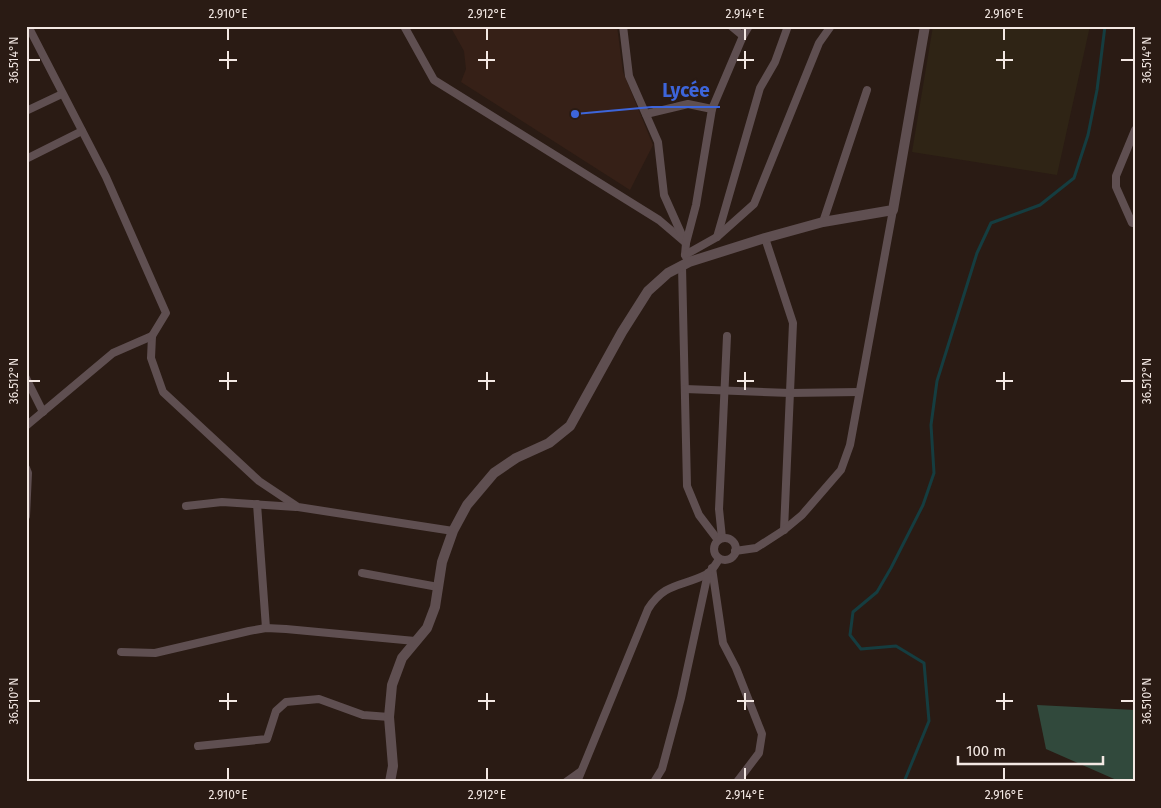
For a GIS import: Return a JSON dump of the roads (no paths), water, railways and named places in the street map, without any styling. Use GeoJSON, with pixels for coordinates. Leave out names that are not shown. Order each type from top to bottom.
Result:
{"type":"FeatureCollection","features":[{"type":"Feature","properties":{"kind":"street"},"geometry":{"type":"LineString","coordinates":[[28,26],[106,177],[166,313],[152,336],[151,358],[163,392],[259,481],[298,507]]}},
{"type":"Feature","properties":{"kind":"street"},"geometry":{"type":"LineString","coordinates":[[404,26],[434,80],[659,220],[686,243]]}},
{"type":"Feature","properties":{"kind":"street"},"geometry":{"type":"LineString","coordinates":[[623,26],[629,76],[658,142],[664,196],[686,243]]}},
{"type":"Feature","properties":{"kind":"street"},"geometry":{"type":"LineString","coordinates":[[731,26],[743,36]]}},
{"type":"Feature","properties":{"kind":"street"},"geometry":{"type":"LineString","coordinates":[[735,551],[732,541],[720,539],[699,515],[687,486],[685,389],[686,243],[696,205],[712,109],[749,26]]}},
{"type":"Feature","properties":{"kind":"street"},"geometry":{"type":"LineString","coordinates":[[717,237],[760,88],[775,62],[788,26]]}},
{"type":"Feature","properties":{"kind":"street"},"geometry":{"type":"LineString","coordinates":[[390,782],[393,766],[389,717],[392,686],[402,658],[427,628],[435,607],[442,562],[453,531],[467,505],[494,473],[516,458],[548,443],[570,426],[622,332],[648,291],[668,273],[717,237],[754,204],[819,42],[831,26]]}},
{"type":"Feature","properties":{"kind":"street"},"geometry":{"type":"LineString","coordinates":[[727,336],[719,509],[720,539],[714,550],[714,554],[719,559],[729,559],[735,551],[756,548],[784,530],[802,514],[841,470],[850,445],[925,26]]}},
{"type":"Feature","properties":{"kind":"street"},"geometry":{"type":"LineString","coordinates":[[823,222],[867,90]]}},
{"type":"Feature","properties":{"kind":"street"},"geometry":{"type":"LineString","coordinates":[[26,111],[62,94]]}},
{"type":"Feature","properties":{"kind":"street"},"geometry":{"type":"LineString","coordinates":[[646,114],[688,104],[712,109]]}},
{"type":"Feature","properties":{"kind":"street"},"geometry":{"type":"LineString","coordinates":[[1135,130],[1116,176],[1116,188],[1132,223],[1135,223]]}},
{"type":"Feature","properties":{"kind":"street"},"geometry":{"type":"LineString","coordinates":[[26,160],[82,131]]}},
{"type":"Feature","properties":{"kind":"street"},"geometry":{"type":"LineString","coordinates":[[686,261],[823,222],[893,210]]}},
{"type":"Feature","properties":{"kind":"street"},"geometry":{"type":"LineString","coordinates":[[765,238],[793,323],[784,530]]}},
{"type":"Feature","properties":{"kind":"street"},"geometry":{"type":"LineString","coordinates":[[26,426],[113,353],[152,336]]}},
{"type":"Feature","properties":{"kind":"street"},"geometry":{"type":"LineString","coordinates":[[26,378],[43,412]]}},
{"type":"Feature","properties":{"kind":"street"},"geometry":{"type":"LineString","coordinates":[[685,389],[790,394],[859,392]]}},
{"type":"Feature","properties":{"kind":"street"},"geometry":{"type":"LineString","coordinates":[[26,468],[28,472],[26,516]]}},
{"type":"Feature","properties":{"kind":"street"},"geometry":{"type":"LineString","coordinates":[[186,506],[222,502],[298,507],[453,531]]}},
{"type":"Feature","properties":{"kind":"street"},"geometry":{"type":"LineString","coordinates":[[257,504],[266,628]]}},
{"type":"Feature","properties":{"kind":"street"},"geometry":{"type":"LineString","coordinates":[[654,782],[662,769],[710,571],[719,559]]}},
{"type":"Feature","properties":{"kind":"street"},"geometry":{"type":"LineString","coordinates":[[578,782],[580,772],[648,609],[656,597],[668,588],[710,571]]}},
{"type":"Feature","properties":{"kind":"street"},"geometry":{"type":"LineString","coordinates":[[710,571],[723,643],[736,668],[762,734],[759,753],[737,782]]}},
{"type":"Feature","properties":{"kind":"street"},"geometry":{"type":"LineString","coordinates":[[362,573],[438,587]]}},
{"type":"Feature","properties":{"kind":"street"},"geometry":{"type":"LineString","coordinates":[[121,652],[155,653],[266,628],[415,641]]}},
{"type":"Feature","properties":{"kind":"street"},"geometry":{"type":"LineString","coordinates":[[198,746],[267,739],[276,711],[286,702],[319,699],[363,715],[389,717]]}},
{"type":"Feature","properties":{"kind":"street"},"geometry":{"type":"LineString","coordinates":[[566,782],[580,772]]}},
{"type":"Feature","properties":{"kind":"waterway"},"geometry":{"type":"LineString","coordinates":[[904,782],[929,721],[924,663],[896,646],[861,649],[850,635],[853,612],[877,592],[923,505],[934,473],[931,425],[937,381],[977,253],[991,223],[1040,205],[1074,178],[1088,135],[1097,90],[1105,26]]}},
{"type":"Feature","properties":{"kind":"place","name":"Lycée"},"geometry":{"type":"Point","coordinates":[575,114]}}]}
